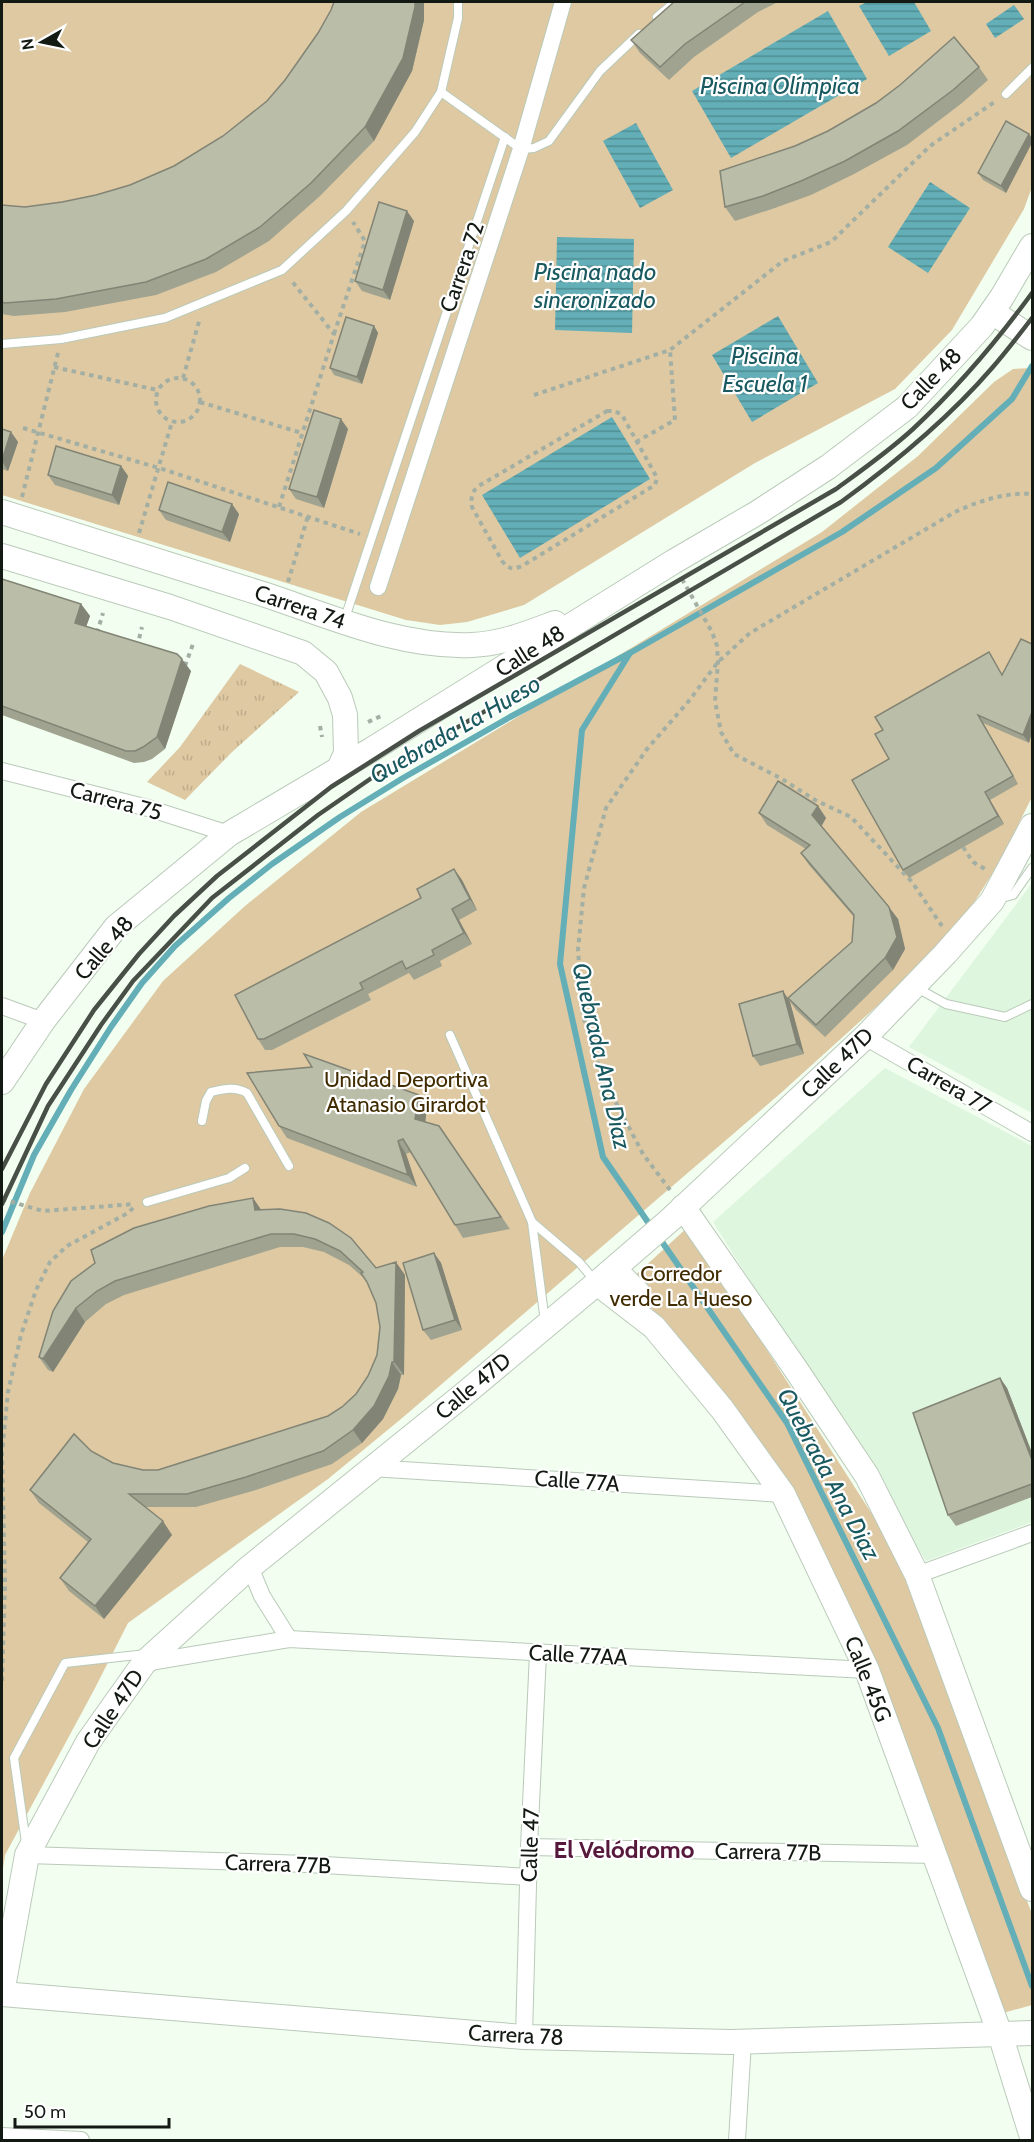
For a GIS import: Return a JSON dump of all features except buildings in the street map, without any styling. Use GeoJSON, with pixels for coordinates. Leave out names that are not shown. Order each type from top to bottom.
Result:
{"type":"FeatureCollection","features":[{"type":"Feature","properties":{"kind":"main road","name":"Calle 48"},"geometry":{"type":"LineString","coordinates":[[2,1082],[43,1020],[116,927],[229,834],[757,513],[828,467],[907,406],[993,312],[1032,246]]}},
{"type":"Feature","properties":{"kind":"main road"},"geometry":{"type":"LineString","coordinates":[[993,312],[1032,338]]}},
{"type":"Feature","properties":{"kind":"main road","name":"Carrera 74"},"geometry":{"type":"LineString","coordinates":[[12,506],[343,623],[410,639],[443,644],[473,645],[508,640],[602,606]]}},
{"type":"Feature","properties":{"kind":"main road","name":"Carrera 74"},"geometry":{"type":"LineString","coordinates":[[2,556],[170,607],[303,653],[326,672],[340,698],[345,715],[346,753],[339,769]]}},
{"type":"Feature","properties":{"kind":"main road","name":"Calle 47D"},"geometry":{"type":"LineString","coordinates":[[2,1993],[27,1855],[88,1742],[149,1658],[250,1567],[463,1395],[610,1272],[675,1206],[865,1037],[992,901],[1032,826]]}},
{"type":"Feature","properties":{"kind":"main road"},"geometry":{"type":"LineString","coordinates":[[675,1206],[795,1368],[867,1476],[917,1575],[1032,1889]]}},
{"type":"Feature","properties":{"kind":"main road","name":"Calle 45G"},"geometry":{"type":"LineString","coordinates":[[610,1272],[634,1310],[654,1327],[722,1409],[783,1494],[867,1670],[934,1856],[1021,2036],[1011,2063],[1032,2137]]}},
{"type":"Feature","properties":{"kind":"main road","name":"Carrera 78"},"geometry":{"type":"LineString","coordinates":[[2,1993],[524,2037],[743,2042],[1021,2036]]}},
{"type":"Feature","properties":{"kind":"street"},"geometry":{"type":"LineString","coordinates":[[378,587],[520,149],[563,2]]}},
{"type":"Feature","properties":{"kind":"street","name":"Carrera 75"},"geometry":{"type":"LineString","coordinates":[[2,771],[148,808],[229,834]]}},
{"type":"Feature","properties":{"kind":"street"},"geometry":{"type":"LineString","coordinates":[[2,1006],[43,1020]]}},
{"type":"Feature","properties":{"kind":"street","name":"Carrera 77"},"geometry":{"type":"LineString","coordinates":[[865,1037],[1032,1132]]}},
{"type":"Feature","properties":{"kind":"street","name":"Calle 77A"},"geometry":{"type":"LineString","coordinates":[[371,1468],[783,1494]]}},
{"type":"Feature","properties":{"kind":"street"},"geometry":{"type":"LineString","coordinates":[[917,1575],[1032,1533]]}},
{"type":"Feature","properties":{"kind":"street"},"geometry":{"type":"LineString","coordinates":[[250,1567],[262,1596],[290,1639]]}},
{"type":"Feature","properties":{"kind":"street","name":"Calle 77AA"},"geometry":{"type":"LineString","coordinates":[[149,1658],[290,1639],[867,1670]]}},
{"type":"Feature","properties":{"kind":"street","name":"Calle 47"},"geometry":{"type":"LineString","coordinates":[[524,2037],[529,1847],[538,1653]]}},
{"type":"Feature","properties":{"kind":"street","name":"Carrera 77B"},"geometry":{"type":"LineString","coordinates":[[529,1847],[934,1856]]}},
{"type":"Feature","properties":{"kind":"street","name":"Carrera 77B"},"geometry":{"type":"LineString","coordinates":[[27,1855],[307,1864],[529,1877]]}},
{"type":"Feature","properties":{"kind":"street"},"geometry":{"type":"LineString","coordinates":[[736,2140],[743,2042]]}},
{"type":"Feature","properties":{"kind":"street"},"geometry":{"type":"LineString","coordinates":[[2,2136],[81,2140]]}},
{"type":"Feature","properties":{"kind":"lane"},"geometry":{"type":"LineString","coordinates":[[2,344],[61,339],[165,318],[282,270],[346,211],[415,132],[441,92],[458,18],[458,2]]}},
{"type":"Feature","properties":{"kind":"lane"},"geometry":{"type":"LineString","coordinates":[[441,92],[520,149],[534,148],[549,141],[600,70],[675,2]]}},
{"type":"Feature","properties":{"kind":"lane"},"geometry":{"type":"LineString","coordinates":[[1006,94],[1032,68]]}},
{"type":"Feature","properties":{"kind":"lane","name":"Carrera 72"},"geometry":{"type":"LineString","coordinates":[[343,623],[505,137]]}},
{"type":"Feature","properties":{"kind":"lane"},"geometry":{"type":"LineString","coordinates":[[992,901],[1013,895],[1032,868]]}},
{"type":"Feature","properties":{"kind":"lane"},"geometry":{"type":"LineString","coordinates":[[915,986],[946,1004],[1005,1017],[1032,1004]]}},
{"type":"Feature","properties":{"kind":"lane"},"geometry":{"type":"LineString","coordinates":[[450,1035],[532,1222],[545,1325]]}},
{"type":"Feature","properties":{"kind":"lane"},"geometry":{"type":"LineString","coordinates":[[202,1121],[206,1101],[211,1092],[239,1088],[247,1093],[289,1166]]}},
{"type":"Feature","properties":{"kind":"lane"},"geometry":{"type":"LineString","coordinates":[[147,1202],[229,1178],[245,1168]]}},
{"type":"Feature","properties":{"kind":"lane"},"geometry":{"type":"LineString","coordinates":[[532,1222],[579,1262],[610,1272]]}},
{"type":"Feature","properties":{"kind":"lane"},"geometry":{"type":"LineString","coordinates":[[27,1855],[14,1758],[65,1664],[149,1658]]}},
{"type":"Feature","properties":{"kind":"path"},"geometry":{"type":"LineString","coordinates":[[534,395],[670,350],[783,261],[831,242],[930,146],[1006,94]]}},
{"type":"Feature","properties":{"kind":"path"},"geometry":{"type":"LineString","coordinates":[[279,507],[365,241],[346,211]]}},
{"type":"Feature","properties":{"kind":"path"},"geometry":{"type":"LineString","coordinates":[[282,270],[334,334]]}},
{"type":"Feature","properties":{"kind":"path"},"geometry":{"type":"LineString","coordinates":[[183,378],[197,335],[203,303]]}},
{"type":"Feature","properties":{"kind":"path"},"geometry":{"type":"LineString","coordinates":[[12,506],[38,432],[61,339]]}},
{"type":"Feature","properties":{"kind":"path"},"geometry":{"type":"LineString","coordinates":[[636,442],[675,420],[670,350]]}},
{"type":"Feature","properties":{"kind":"path"},"geometry":{"type":"LineString","coordinates":[[54,367],[157,390]]}},
{"type":"Feature","properties":{"kind":"path"},"geometry":{"type":"LineString","coordinates":[[183,378],[196,387],[200,402],[198,410],[187,421],[172,422],[165,418],[156,406],[157,390],[168,380],[183,378]]}},
{"type":"Feature","properties":{"kind":"path"},"geometry":{"type":"LineString","coordinates":[[200,402],[302,433]]}},
{"type":"Feature","properties":{"kind":"path"},"geometry":{"type":"LineString","coordinates":[[607,411],[615,411],[622,415],[636,442],[657,478],[654,487],[522,566],[514,569],[507,568],[472,507],[471,495],[477,487],[607,411]]}},
{"type":"Feature","properties":{"kind":"path"},"geometry":{"type":"LineString","coordinates":[[138,536],[172,422]]}},
{"type":"Feature","properties":{"kind":"path"},"geometry":{"type":"LineString","coordinates":[[23,428],[159,468],[360,534]]}},
{"type":"Feature","properties":{"kind":"path"},"geometry":{"type":"LineString","coordinates":[[675,1206],[643,1154],[602,1076],[583,1016],[578,950],[584,888],[606,808],[647,749],[688,702],[718,662],[750,633],[955,512],[982,500],[1021,493],[1032,494]]}},
{"type":"Feature","properties":{"kind":"path"},"geometry":{"type":"LineString","coordinates":[[287,583],[308,516]]}},
{"type":"Feature","properties":{"kind":"path"},"geometry":{"type":"LineString","coordinates":[[679,573],[712,632],[717,646],[715,701],[720,732],[734,754],[783,779],[815,800],[851,817],[912,882],[954,944]]}},
{"type":"Feature","properties":{"kind":"path"},"geometry":{"type":"LineString","coordinates":[[95,639],[103,613]]}},
{"type":"Feature","properties":{"kind":"path"},"geometry":{"type":"LineString","coordinates":[[135,651],[142,627]]}},
{"type":"Feature","properties":{"kind":"path"},"geometry":{"type":"LineString","coordinates":[[185,666],[193,645]]}},
{"type":"Feature","properties":{"kind":"path"},"geometry":{"type":"LineString","coordinates":[[963,847],[973,862],[987,870]]}},
{"type":"Feature","properties":{"kind":"path"},"geometry":{"type":"LineString","coordinates":[[2,1199],[43,1211],[137,1204],[128,1213],[67,1246],[50,1262],[36,1290],[21,1335],[8,1392],[2,1454],[5,1584],[2,1681]]}},
{"type":"Feature","properties":{"kind":"shaded area"},"geometry":{"type":"Polygon","coordinates":[[[1032,883],[1032,1113],[909,1047],[1032,883]]]}},
{"type":"Feature","properties":{"kind":"shaded area"},"geometry":{"type":"Polygon","coordinates":[[[885,1068],[1032,1146],[1032,1522],[926,1561],[713,1222],[885,1068]]]}},
{"type":"Feature","properties":{"kind":"green space"},"geometry":{"type":"Polygon","coordinates":[[[2,2],[1032,2],[1032,187],[1024,209],[952,330],[895,389],[755,463],[524,605],[467,622],[440,625],[406,620],[2,495],[2,2]]]}},
{"type":"Feature","properties":{"kind":"green space","name":"Unidad Deportiva Atanasio Girardot"},"geometry":{"type":"Polygon","coordinates":[[[1032,368],[1032,797],[999,863],[951,939],[782,1092],[401,1419],[328,1479],[128,1623],[5,1855],[2,1875],[2,1260],[30,1193],[84,1089],[163,981],[245,906],[361,812],[822,532],[918,456],[994,382],[1013,369],[1032,368]]]}},
{"type":"Feature","properties":{"kind":"green space"},"geometry":{"type":"Polygon","coordinates":[[[240,664],[299,692],[231,753],[185,800],[147,782],[180,747],[240,664]]]}},
{"type":"Feature","properties":{"kind":"green space","name":"Corredor verde La Hueso"},"geometry":{"type":"Polygon","coordinates":[[[688,1227],[895,1550],[1032,1914],[1032,2005],[1003,2013],[788,1486],[630,1280],[688,1227]]]}},
{"type":"Feature","properties":{"kind":"water"},"geometry":{"type":"Polygon","coordinates":[[[867,2],[914,2],[931,31],[889,56],[859,6],[867,2]]]}},
{"type":"Feature","properties":{"kind":"water"},"geometry":{"type":"Polygon","coordinates":[[[1014,5],[1024,19],[995,38],[986,24],[1014,5]]]}},
{"type":"Feature","properties":{"kind":"water","name":"Piscina Olímpica"},"geometry":{"type":"Polygon","coordinates":[[[828,11],[867,79],[731,158],[692,91],[828,11]]]}},
{"type":"Feature","properties":{"kind":"water"},"geometry":{"type":"Polygon","coordinates":[[[636,123],[673,190],[640,208],[603,141],[636,123]]]}},
{"type":"Feature","properties":{"kind":"water"},"geometry":{"type":"Polygon","coordinates":[[[930,182],[970,208],[928,273],[888,247],[930,182]]]}},
{"type":"Feature","properties":{"kind":"water","name":"Piscina nado sincronizado"},"geometry":{"type":"Polygon","coordinates":[[[557,237],[634,239],[632,333],[555,330],[557,237]]]}},
{"type":"Feature","properties":{"kind":"water","name":"Piscina Escuela 1"},"geometry":{"type":"Polygon","coordinates":[[[778,316],[818,383],[752,422],[712,355],[778,316]]]}},
{"type":"Feature","properties":{"kind":"water"},"geometry":{"type":"Polygon","coordinates":[[[612,417],[650,479],[520,558],[482,495],[612,417]]]}},
{"type":"Feature","properties":{"kind":"waterway","name":"Quebrada La Hueso"},"geometry":{"type":"LineString","coordinates":[[2,1232],[34,1155],[71,1090],[111,1027],[142,983],[175,946],[229,898],[272,864],[340,817],[403,778],[510,717],[630,653],[842,532],[936,468],[1012,399],[1032,366]]}},
{"type":"Feature","properties":{"kind":"waterway","name":"Quebrada Ana Diaz"},"geometry":{"type":"LineString","coordinates":[[630,653],[582,730],[560,964],[603,1157],[652,1228]]}},
{"type":"Feature","properties":{"kind":"waterway","name":"Quebrada Ana Diaz"},"geometry":{"type":"LineString","coordinates":[[658,1236],[787,1423],[938,1728],[1032,1986]]}},
{"type":"Feature","properties":{"kind":"railway"},"geometry":{"type":"LineString","coordinates":[[2,1169],[46,1084],[94,1010],[139,954],[174,916],[217,876],[331,787],[419,731],[836,489],[913,429],[976,364],[1032,293]]}},
{"type":"Feature","properties":{"kind":"railway"},"geometry":{"type":"LineString","coordinates":[[2,1204],[48,1106],[101,1025],[133,981],[212,898],[318,815],[373,777],[841,502],[882,471],[958,405],[997,362],[1032,318]]}},
{"type":"Feature","properties":{"kind":"district","name":"El Velódromo"},"geometry":{"type":"Point","coordinates":[624,1849]}}]}
